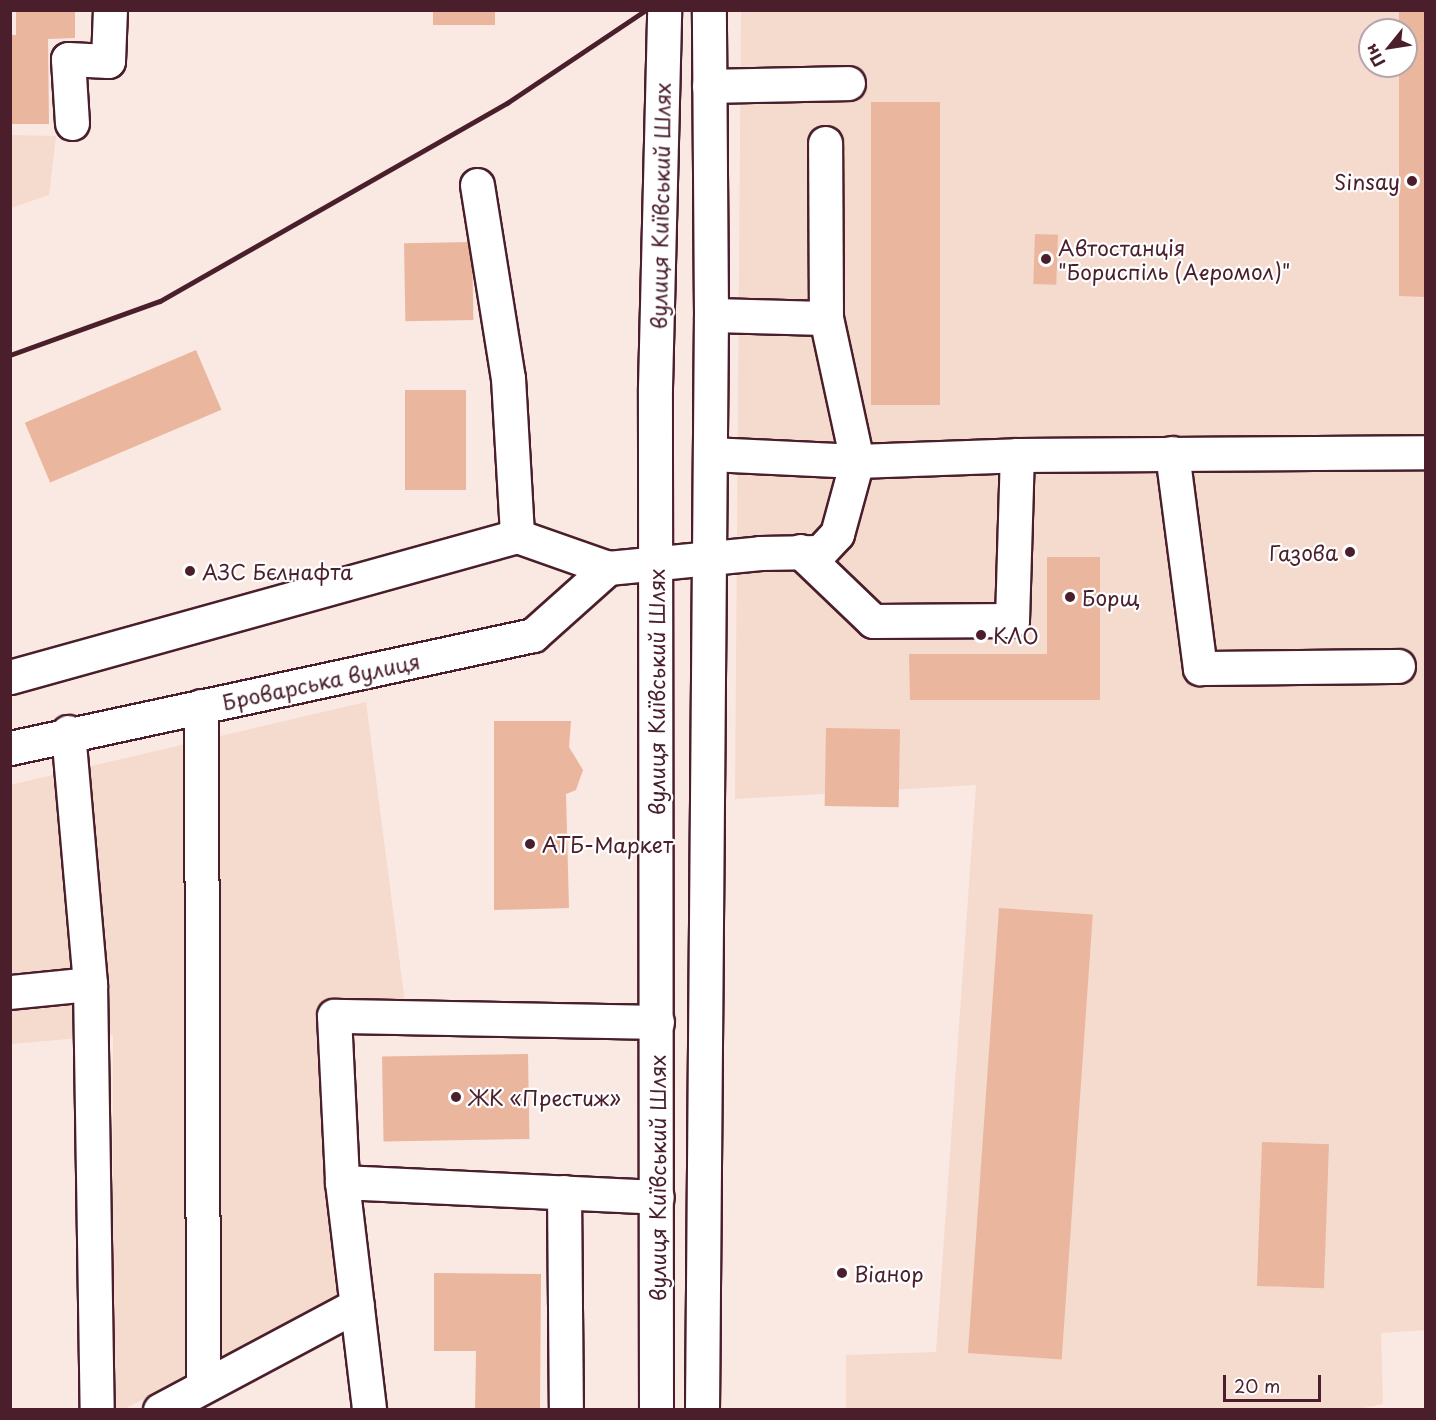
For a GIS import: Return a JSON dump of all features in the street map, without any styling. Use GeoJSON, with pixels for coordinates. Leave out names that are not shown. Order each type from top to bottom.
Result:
{"type":"FeatureCollection","features":[{"type":"Feature","properties":{"kind":"main road"},"geometry":{"type":"LineString","coordinates":[[72,123],[68,59],[108,61],[110,10]]}},
{"type":"Feature","properties":{"kind":"main road","name":"вулиця Київський Шлях"},"geometry":{"type":"LineString","coordinates":[[656,1410],[655,387],[664,10]]}},
{"type":"Feature","properties":{"kind":"main road"},"geometry":{"type":"LineString","coordinates":[[702,1410],[710,559],[709,10]]}},
{"type":"Feature","properties":{"kind":"main road"},"geometry":{"type":"LineString","coordinates":[[709,86],[848,83]]}},
{"type":"Feature","properties":{"kind":"main road"},"geometry":{"type":"LineString","coordinates":[[10,677],[517,536],[608,568],[800,551],[820,552],[837,534],[857,461],[826,318],[825,143]]}},
{"type":"Feature","properties":{"kind":"main road"},"geometry":{"type":"LineString","coordinates":[[477,185],[507,378],[517,536]]}},
{"type":"Feature","properties":{"kind":"main road"},"geometry":{"type":"LineString","coordinates":[[711,315],[826,318]]}},
{"type":"Feature","properties":{"kind":"main road"},"geometry":{"type":"LineString","coordinates":[[710,454],[857,461],[1017,455],[1425,452]]}},
{"type":"Feature","properties":{"kind":"main road"},"geometry":{"type":"LineString","coordinates":[[1172,453],[1200,668],[1398,666]]}},
{"type":"Feature","properties":{"kind":"main road"},"geometry":{"type":"LineString","coordinates":[[800,551],[873,621],[1012,620],[1017,455]]}},
{"type":"Feature","properties":{"kind":"main road","name":"Броварська вулиця"},"geometry":{"type":"LineString","coordinates":[[10,748],[68,732],[533,635],[608,568]]}},
{"type":"Feature","properties":{"kind":"main road"},"geometry":{"type":"LineString","coordinates":[[201,706],[203,1383]]}},
{"type":"Feature","properties":{"kind":"main road"},"geometry":{"type":"LineString","coordinates":[[68,732],[90,984],[97,1410]]}},
{"type":"Feature","properties":{"kind":"main road"},"geometry":{"type":"LineString","coordinates":[[10,992],[90,984]]}},
{"type":"Feature","properties":{"kind":"main road"},"geometry":{"type":"LineString","coordinates":[[369,1410],[342,1182],[334,1016],[657,1022]]}},
{"type":"Feature","properties":{"kind":"main road"},"geometry":{"type":"LineString","coordinates":[[342,1182],[657,1197]]}},
{"type":"Feature","properties":{"kind":"main road"},"geometry":{"type":"LineString","coordinates":[[564,1192],[566,1410]]}},
{"type":"Feature","properties":{"kind":"main road"},"geometry":{"type":"LineString","coordinates":[[160,1410],[203,1383],[357,1305]]}},
{"type":"Feature","properties":{"kind":"shaded area"},"geometry":{"type":"Polygon","coordinates":[[[741,11],[1425,11],[1426,1330],[1381,1333],[1383,1404],[1355,1410],[846,1409],[846,1355],[936,1352],[976,785],[735,799],[741,11]]]}},
{"type":"Feature","properties":{"kind":"shaded area"},"geometry":{"type":"Polygon","coordinates":[[[11,135],[56,136],[49,195],[11,208],[11,135]]]}},
{"type":"Feature","properties":{"kind":"shaded area"},"geometry":{"type":"Polygon","coordinates":[[[366,702],[405,1003],[324,1005],[340,1300],[124,1409],[113,1409],[113,1035],[11,1044],[10,785],[366,702]]]}},
{"type":"Feature","properties":{"kind":"building"},"geometry":{"type":"Polygon","coordinates":[[[16,10],[75,10],[75,38],[48,39],[49,124],[10,124],[10,35],[16,35],[16,10]]]}},
{"type":"Feature","properties":{"kind":"building"},"geometry":{"type":"Polygon","coordinates":[[[433,10],[495,10],[495,25],[433,25],[433,10]]]}},
{"type":"Feature","properties":{"kind":"building","name":"Sinsay"},"geometry":{"type":"Polygon","coordinates":[[[1399,10],[1426,10],[1426,297],[1399,296],[1399,78],[1418,78],[1418,18],[1399,18],[1399,10]]]}},
{"type":"Feature","properties":{"kind":"building"},"geometry":{"type":"Polygon","coordinates":[[[871,102],[940,102],[940,405],[871,405],[871,102]]]}},
{"type":"Feature","properties":{"kind":"building","name":"Автостанція \"Бориспіль (Аеромол)\""},"geometry":{"type":"Polygon","coordinates":[[[1035,234],[1058,235],[1056,285],[1033,284],[1035,234]]]}},
{"type":"Feature","properties":{"kind":"building"},"geometry":{"type":"Polygon","coordinates":[[[472,242],[473,320],[405,321],[404,243],[472,242]]]}},
{"type":"Feature","properties":{"kind":"building"},"geometry":{"type":"Polygon","coordinates":[[[196,350],[221,410],[50,483],[25,423],[196,350]]]}},
{"type":"Feature","properties":{"kind":"building"},"geometry":{"type":"Polygon","coordinates":[[[405,390],[466,390],[466,490],[405,490],[405,390]]]}},
{"type":"Feature","properties":{"kind":"building"},"geometry":{"type":"Polygon","coordinates":[[[1047,557],[1100,557],[1100,700],[910,700],[909,654],[1047,654],[1047,557]]]}},
{"type":"Feature","properties":{"kind":"building"},"geometry":{"type":"Polygon","coordinates":[[[494,721],[571,721],[569,747],[583,770],[576,790],[566,794],[569,908],[494,910],[494,721]]]}},
{"type":"Feature","properties":{"kind":"building"},"geometry":{"type":"Polygon","coordinates":[[[826,728],[900,729],[899,807],[825,806],[826,728]]]}},
{"type":"Feature","properties":{"kind":"building"},"geometry":{"type":"Polygon","coordinates":[[[999,908],[1093,915],[1062,1359],[968,1353],[999,908]]]}},
{"type":"Feature","properties":{"kind":"building","name":"ЖК «Престиж»"},"geometry":{"type":"Polygon","coordinates":[[[528,1054],[529,1139],[384,1142],[382,1057],[528,1054]]]}},
{"type":"Feature","properties":{"kind":"building"},"geometry":{"type":"Polygon","coordinates":[[[1262,1142],[1329,1144],[1324,1288],[1257,1286],[1262,1142]]]}},
{"type":"Feature","properties":{"kind":"building"},"geometry":{"type":"Polygon","coordinates":[[[434,1273],[541,1274],[540,1410],[475,1410],[476,1351],[434,1351],[434,1273]]]}},
{"type":"Feature","properties":{"kind":"railway"},"geometry":{"type":"LineString","coordinates":[[10,355],[160,301],[507,103],[646,10]]}},
{"type":"Feature","properties":{"kind":"place","name":"Sinsay"},"geometry":{"type":"Point","coordinates":[1412,181]}},
{"type":"Feature","properties":{"kind":"place","name":"Автостанція \"Бориспіль (Аеромол)\""},"geometry":{"type":"Point","coordinates":[1046,259]}},
{"type":"Feature","properties":{"kind":"place","name":"Газова"},"geometry":{"type":"Point","coordinates":[1350,552]}},
{"type":"Feature","properties":{"kind":"place","name":"АЗС Бєлнафта"},"geometry":{"type":"Point","coordinates":[190,571]}},
{"type":"Feature","properties":{"kind":"place","name":"Борщ"},"geometry":{"type":"Point","coordinates":[1070,597]}},
{"type":"Feature","properties":{"kind":"place","name":"КЛО"},"geometry":{"type":"Point","coordinates":[981,635]}},
{"type":"Feature","properties":{"kind":"place","name":"АТБ-Маркет"},"geometry":{"type":"Point","coordinates":[530,844]}},
{"type":"Feature","properties":{"kind":"place","name":"ЖК «Престиж»"},"geometry":{"type":"Point","coordinates":[456,1097]}},
{"type":"Feature","properties":{"kind":"place","name":"Віанор"},"geometry":{"type":"Point","coordinates":[842,1273]}}]}
